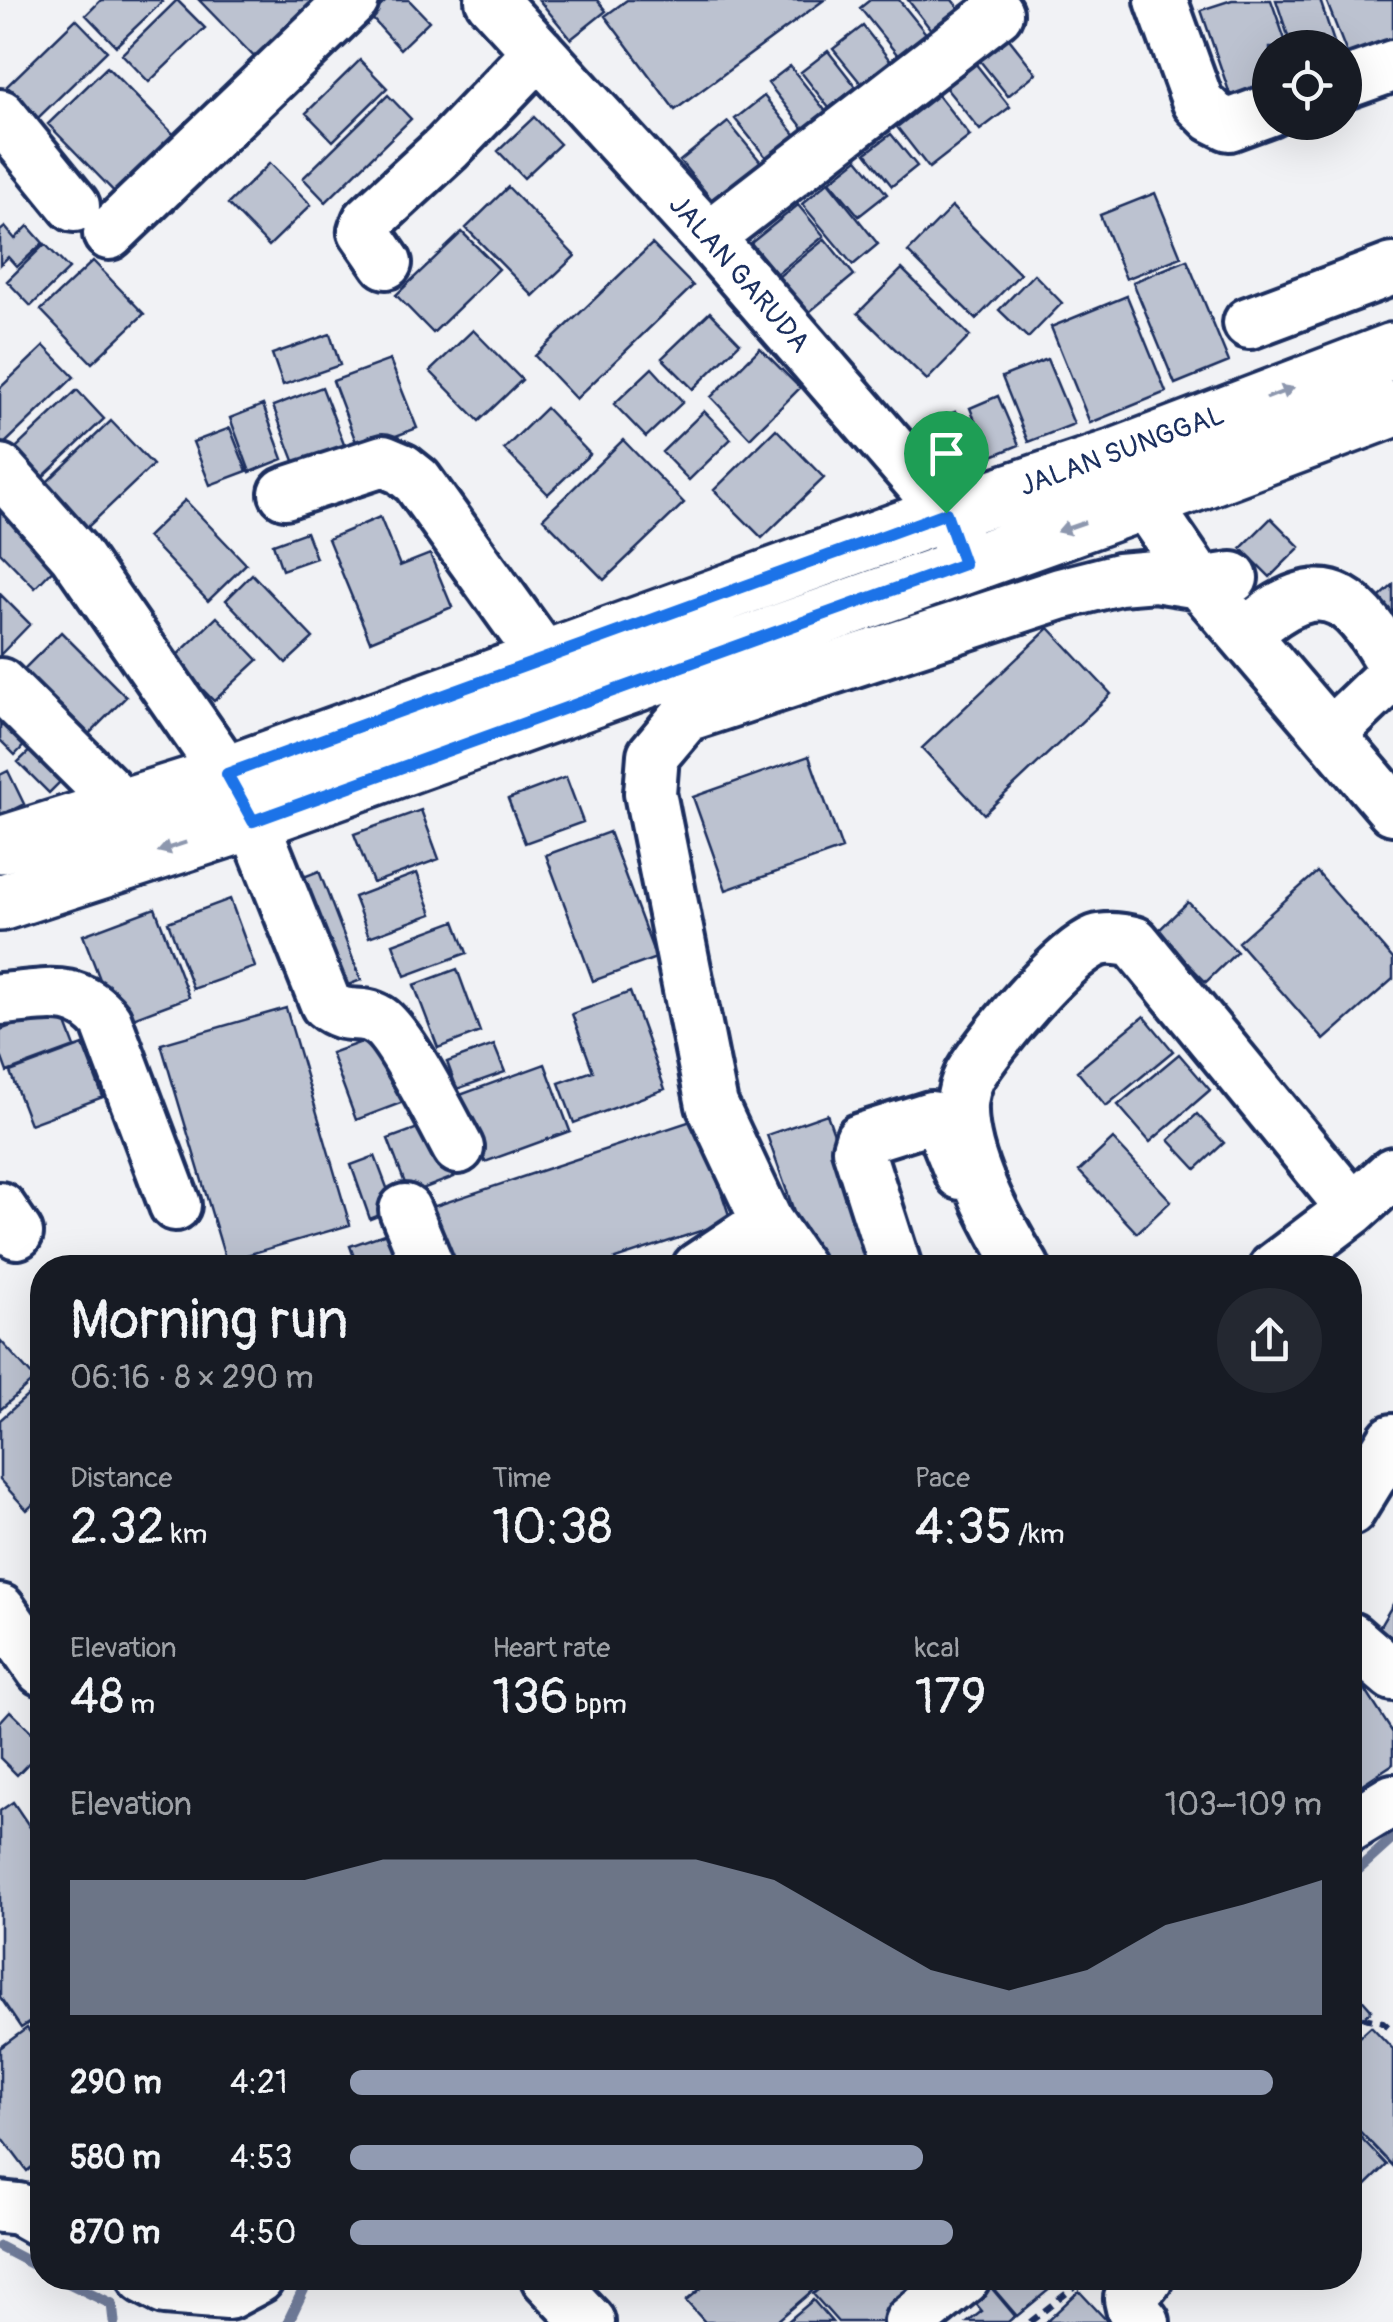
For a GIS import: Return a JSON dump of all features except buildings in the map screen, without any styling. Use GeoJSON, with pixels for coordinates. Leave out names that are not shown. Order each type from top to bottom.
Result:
{"type":"FeatureCollection","features":[{"type":"Feature","properties":{"kind":"main road","name":"JALAN SUNGGAL"},"geometry":{"type":"LineString","coordinates":[[0,904],[253,821],[964,564],[1393,350]]}},
{"type":"Feature","properties":{"kind":"main road","name":"JALAN SUNGGAL"},"geometry":{"type":"LineString","coordinates":[[0,845],[227,774],[946,513],[1150,471],[1393,409]]}},
{"type":"Feature","properties":{"kind":"street"},"geometry":{"type":"LineString","coordinates":[[0,115],[92,220],[352,0]]}},
{"type":"Feature","properties":{"kind":"street","name":"JALAN GARUDA"},"geometry":{"type":"LineString","coordinates":[[492,0],[708,237],[946,513],[964,564]]}},
{"type":"Feature","properties":{"kind":"street"},"geometry":{"type":"LineString","coordinates":[[1161,0],[1198,102],[1213,117],[1229,125],[1252,117]]}},
{"type":"Feature","properties":{"kind":"street"},"geometry":{"type":"LineString","coordinates":[[708,237],[997,13]]}},
{"type":"Feature","properties":{"kind":"street"},"geometry":{"type":"LineString","coordinates":[[386,263],[364,231],[368,221],[447,148],[539,52]]}},
{"type":"Feature","properties":{"kind":"street"},"geometry":{"type":"LineString","coordinates":[[1362,77],[1393,66]]}},
{"type":"Feature","properties":{"kind":"street"},"geometry":{"type":"LineString","coordinates":[[1249,323],[1393,269]]}},
{"type":"Feature","properties":{"kind":"street"},"geometry":{"type":"LineString","coordinates":[[285,494],[383,462],[402,469],[417,482],[545,659]]}},
{"type":"Feature","properties":{"kind":"street"},"geometry":{"type":"LineString","coordinates":[[0,470],[74,552],[227,774],[253,821],[326,1004],[344,1016],[368,1016],[389,1028],[458,1148]]}},
{"type":"Feature","properties":{"kind":"street"},"geometry":{"type":"LineString","coordinates":[[1150,471],[1216,581],[1393,809]]}},
{"type":"Feature","properties":{"kind":"street"},"geometry":{"type":"LineString","coordinates":[[790,1255],[767,1222],[712,1105],[650,793],[653,754],[686,716],[1060,594],[1119,579],[1155,576],[1216,581],[1264,619],[1393,769]]}},
{"type":"Feature","properties":{"kind":"street"},"geometry":{"type":"LineString","coordinates":[[1264,619],[1288,601],[1326,596],[1346,603],[1370,624],[1393,666]]}},
{"type":"Feature","properties":{"kind":"street"},"geometry":{"type":"LineString","coordinates":[[1347,718],[1393,674]]}},
{"type":"Feature","properties":{"kind":"street"},"geometry":{"type":"LineString","coordinates":[[0,684],[122,804]]}},
{"type":"Feature","properties":{"kind":"street"},"geometry":{"type":"LineString","coordinates":[[1016,1255],[989,1210],[967,1140],[963,1093],[970,1075],[1015,1016],[1079,950],[1100,940],[1134,942],[1353,1209]]}},
{"type":"Feature","properties":{"kind":"street"},"geometry":{"type":"LineString","coordinates":[[0,1000],[58,993],[97,1010],[106,1021],[175,1205]]}},
{"type":"Feature","properties":{"kind":"street"},"geometry":{"type":"LineString","coordinates":[[892,1255],[858,1145],[863,1138],[930,1117],[940,1122],[992,1255]]}},
{"type":"Feature","properties":{"kind":"street"},"geometry":{"type":"LineString","coordinates":[[1291,1255],[1393,1173]]}},
{"type":"Feature","properties":{"kind":"street"},"geometry":{"type":"LineString","coordinates":[[405,1210],[424,1255]]}},
{"type":"Feature","properties":{"kind":"street"},"geometry":{"type":"LineString","coordinates":[[718,1255],[767,1222]]}},
{"type":"Feature","properties":{"kind":"street"},"geometry":{"type":"LineString","coordinates":[[1362,1490],[1393,1440]]}},
{"type":"Feature","properties":{"kind":"street"},"geometry":{"type":"LineString","coordinates":[[0,1610],[30,1653]]}},
{"type":"Feature","properties":{"kind":"street"},"geometry":{"type":"LineString","coordinates":[[1362,1648],[1393,1675]]}},
{"type":"Feature","properties":{"kind":"street"},"geometry":{"type":"LineString","coordinates":[[1362,1819],[1393,1800]]}},
{"type":"Feature","properties":{"kind":"street"},"geometry":{"type":"LineString","coordinates":[[0,2207],[30,2216]]}},
{"type":"Feature","properties":{"kind":"street"},"geometry":{"type":"LineString","coordinates":[[177,2290],[228,2294],[236,2290]]}},
{"type":"Feature","properties":{"kind":"street"},"geometry":{"type":"LineString","coordinates":[[558,2290],[588,2322]]}},
{"type":"Feature","properties":{"kind":"street"},"geometry":{"type":"LineString","coordinates":[[910,2322],[949,2290]]}},
{"type":"Feature","properties":{"kind":"street"},"geometry":{"type":"LineString","coordinates":[[1137,2290],[1130,2299],[1144,2322]]}},
{"type":"Feature","properties":{"kind":"path"},"geometry":{"type":"LineString","coordinates":[[1362,2020],[1383,2022],[1393,2031]]}},
{"type":"Feature","properties":{"kind":"path"},"geometry":{"type":"LineString","coordinates":[[1030,2322],[1071,2290]]}},
{"type":"Feature","properties":{"kind":"waterway"},"geometry":{"type":"LineString","coordinates":[[1362,1866],[1393,1838]]}},
{"type":"Feature","properties":{"kind":"waterway"},"geometry":{"type":"LineString","coordinates":[[0,2247],[30,2263]]}},
{"type":"Feature","properties":{"kind":"waterway"},"geometry":{"type":"LineString","coordinates":[[83,2290],[112,2304],[114,2322]]}},
{"type":"Feature","properties":{"kind":"waterway"},"geometry":{"type":"LineString","coordinates":[[288,2322],[303,2290]]}},
{"type":"Feature","properties":{"kind":"route"},"geometry":{"type":"LineString","coordinates":[[946,513],[964,564],[253,821],[227,774],[545,659],[946,513]]}}]}
